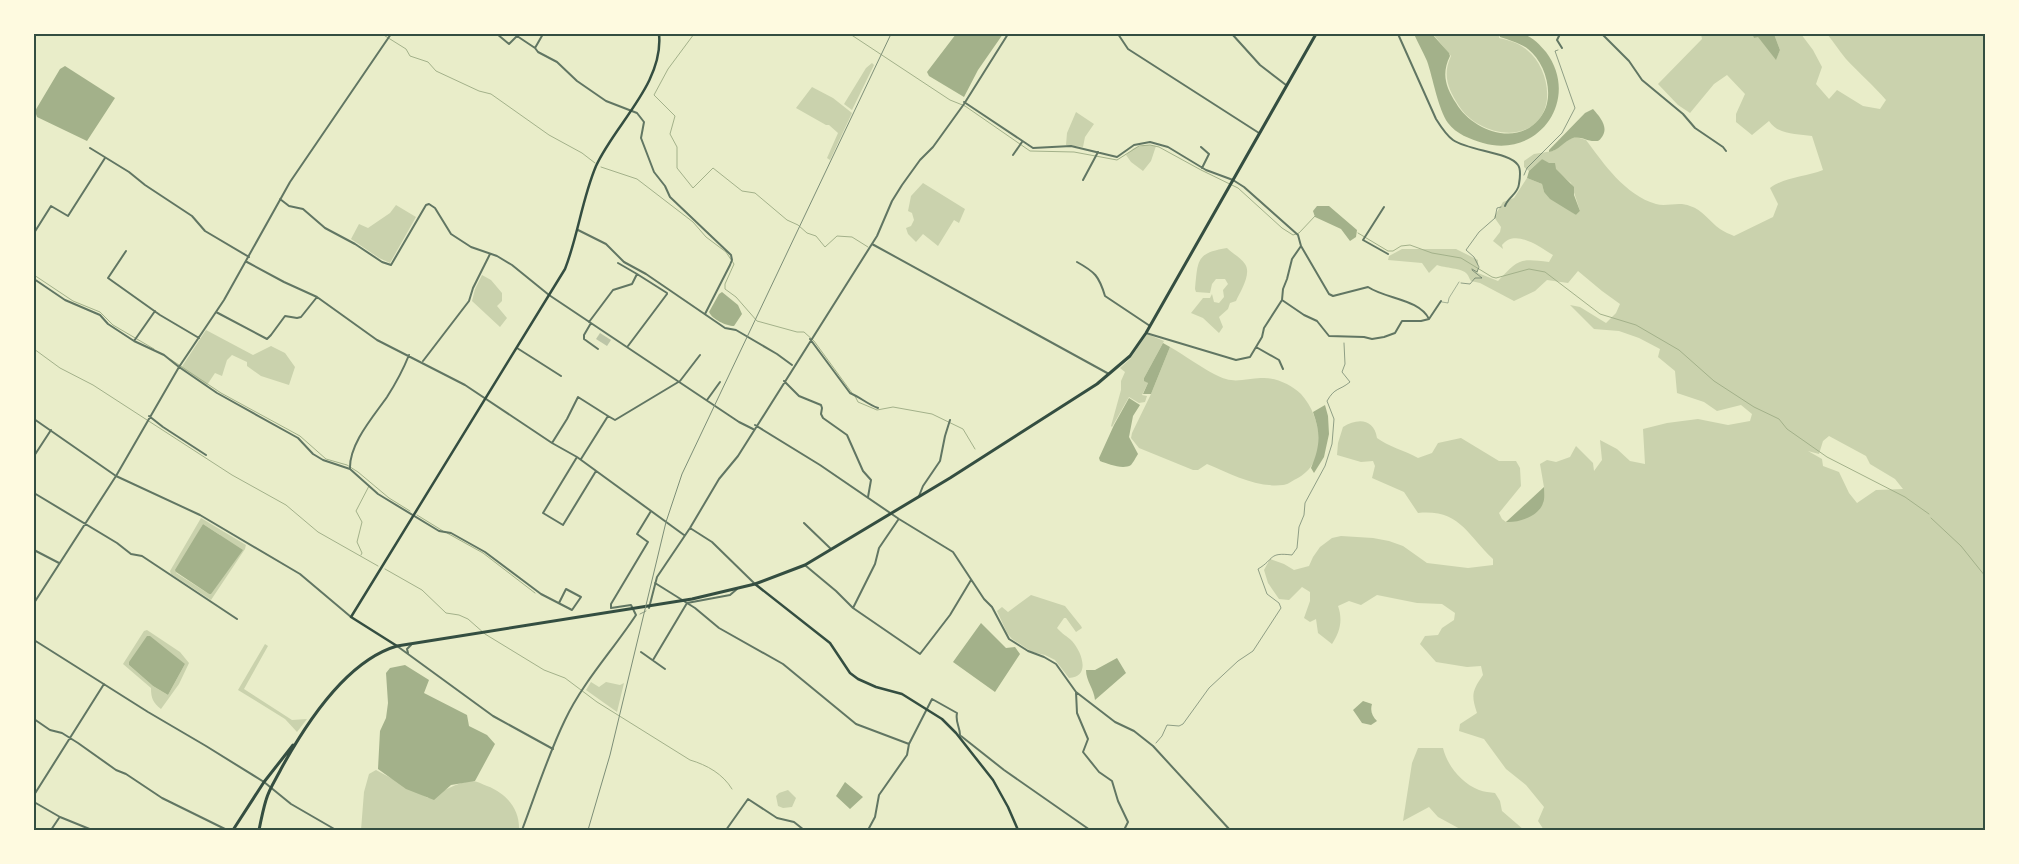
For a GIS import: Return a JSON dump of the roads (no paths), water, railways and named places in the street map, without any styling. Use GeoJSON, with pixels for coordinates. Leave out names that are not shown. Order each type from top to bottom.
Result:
{"type":"FeatureCollection","features":[{"type":"Feature","properties":{"kind":"highway"},"geometry":{"type":"LineString","coordinates":[[233,830],[264,782],[328,700],[357,668],[378,653],[397,646],[414,643],[692,599],[755,584],[805,565],[833,550],[1043,420],[1109,374],[1130,356],[1146,333],[1316,34]]}},
{"type":"Feature","properties":{"kind":"highway"},"geometry":{"type":"LineString","coordinates":[[259,830],[266,799],[299,737]]}},
{"type":"Feature","properties":{"kind":"main road"},"geometry":{"type":"LineString","coordinates":[[397,646],[351,617],[565,269],[596,167],[652,76],[658,55],[659,34]]}},
{"type":"Feature","properties":{"kind":"main road"},"geometry":{"type":"LineString","coordinates":[[755,584],[830,643],[850,673],[858,679],[876,687],[902,694],[942,719],[956,733],[993,780],[1018,830]]}},
{"type":"Feature","properties":{"kind":"street"},"geometry":{"type":"LineString","coordinates":[[34,603],[116,476],[178,368],[247,262],[280,199],[391,34]]}},
{"type":"Feature","properties":{"kind":"street"},"geometry":{"type":"LineString","coordinates":[[497,34],[510,44],[517,36],[538,52],[557,62],[577,82],[606,100],[637,113],[644,122],[640,138],[654,172],[670,196],[731,255],[732,260],[705,314]]}},
{"type":"Feature","properties":{"kind":"street"},"geometry":{"type":"LineString","coordinates":[[535,48],[543,34]]}},
{"type":"Feature","properties":{"kind":"street"},"geometry":{"type":"LineString","coordinates":[[649,608],[655,583],[719,479],[738,456],[753,429],[872,244],[902,184],[920,160],[933,147],[1008,34]]}},
{"type":"Feature","properties":{"kind":"street"},"geometry":{"type":"LineString","coordinates":[[1118,34],[1128,49],[1259,134]]}},
{"type":"Feature","properties":{"kind":"street"},"geometry":{"type":"LineString","coordinates":[[1232,34],[1260,65],[1286,85]]}},
{"type":"Feature","properties":{"kind":"street"},"geometry":{"type":"LineString","coordinates":[[1398,34],[1436,119],[1443,130],[1453,140],[1465,146],[1507,158],[1519,167],[1520,180],[1517,190],[1506,206]]}},
{"type":"Feature","properties":{"kind":"street"},"geometry":{"type":"LineString","coordinates":[[1560,34],[1556,40],[1562,48]]}},
{"type":"Feature","properties":{"kind":"street"},"geometry":{"type":"LineString","coordinates":[[1602,34],[1629,61],[1642,80],[1683,114],[1695,128],[1726,151]]}},
{"type":"Feature","properties":{"kind":"street"},"geometry":{"type":"LineString","coordinates":[[963,104],[1021,143],[1033,148],[1071,146],[1097,154],[1117,157],[1134,145],[1150,142],[1168,147],[1202,168],[1233,180],[1244,187],[1295,232],[1328,294],[1333,296],[1368,287],[1379,294],[1387,295],[1425,311],[1429,320]]}},
{"type":"Feature","properties":{"kind":"street"},"geometry":{"type":"LineString","coordinates":[[1013,155],[1021,143]]}},
{"type":"Feature","properties":{"kind":"street"},"geometry":{"type":"LineString","coordinates":[[1201,146],[1209,154],[1202,168]]}},
{"type":"Feature","properties":{"kind":"street"},"geometry":{"type":"LineString","coordinates":[[90,148],[129,172],[192,216],[205,232],[249,257]]}},
{"type":"Feature","properties":{"kind":"street"},"geometry":{"type":"LineString","coordinates":[[1083,180],[1097,154]]}},
{"type":"Feature","properties":{"kind":"street"},"geometry":{"type":"LineString","coordinates":[[34,233],[51,206],[68,216],[105,158]]}},
{"type":"Feature","properties":{"kind":"street"},"geometry":{"type":"LineString","coordinates":[[280,199],[289,206],[303,210],[325,228],[355,244],[382,262],[391,265],[426,205],[429,204],[435,208],[451,234],[471,247],[512,265],[549,295],[628,346],[739,422],[753,429]]}},
{"type":"Feature","properties":{"kind":"street"},"geometry":{"type":"LineString","coordinates":[[1384,207],[1363,240],[1388,254]]}},
{"type":"Feature","properties":{"kind":"street"},"geometry":{"type":"LineString","coordinates":[[578,230],[606,244],[624,262],[670,290],[725,328],[736,330],[747,336],[793,366]]}},
{"type":"Feature","properties":{"kind":"street"},"geometry":{"type":"LineString","coordinates":[[872,244],[1109,374]]}},
{"type":"Feature","properties":{"kind":"street"},"geometry":{"type":"LineString","coordinates":[[1146,333],[1236,360],[1250,357],[1262,337],[1264,328],[1282,300],[1282,289],[1287,279],[1292,259],[1301,246]]}},
{"type":"Feature","properties":{"kind":"street"},"geometry":{"type":"LineString","coordinates":[[126,251],[108,278],[155,311],[199,338]]}},
{"type":"Feature","properties":{"kind":"street"},"geometry":{"type":"LineString","coordinates":[[422,362],[469,301],[473,288],[490,254]]}},
{"type":"Feature","properties":{"kind":"street"},"geometry":{"type":"LineString","coordinates":[[247,262],[317,297],[377,340],[409,355],[486,398],[552,443],[581,459],[685,536]]}},
{"type":"Feature","properties":{"kind":"street"},"geometry":{"type":"LineString","coordinates":[[1077,262],[1096,274],[1100,280],[1104,296],[1150,326]]}},
{"type":"Feature","properties":{"kind":"street"},"geometry":{"type":"LineString","coordinates":[[618,263],[668,293]]}},
{"type":"Feature","properties":{"kind":"street"},"geometry":{"type":"LineString","coordinates":[[598,349],[584,339],[590,322],[613,290],[632,284],[636,274]]}},
{"type":"Feature","properties":{"kind":"street"},"geometry":{"type":"LineString","coordinates":[[34,279],[65,300],[100,315],[108,324],[134,341],[164,355],[178,368],[217,394],[298,438],[313,454],[323,460],[350,469],[378,494],[439,531],[451,533],[485,552],[541,594],[572,610],[581,597],[566,589],[559,603]]}},
{"type":"Feature","properties":{"kind":"street"},"geometry":{"type":"LineString","coordinates":[[628,346],[670,290]]}},
{"type":"Feature","properties":{"kind":"street"},"geometry":{"type":"LineString","coordinates":[[216,312],[267,338],[271,336],[285,316],[301,317],[317,297]]}},
{"type":"Feature","properties":{"kind":"street"},"geometry":{"type":"LineString","coordinates":[[1282,300],[1317,321],[1329,336],[1372,339],[1395,333],[1402,320],[1429,320]]}},
{"type":"Feature","properties":{"kind":"street"},"geometry":{"type":"LineString","coordinates":[[1429,320],[1440,301]]}},
{"type":"Feature","properties":{"kind":"street"},"geometry":{"type":"LineString","coordinates":[[134,341],[155,311]]}},
{"type":"Feature","properties":{"kind":"street"},"geometry":{"type":"LineString","coordinates":[[810,339],[850,393],[878,408]]}},
{"type":"Feature","properties":{"kind":"street"},"geometry":{"type":"LineString","coordinates":[[517,348],[561,376]]}},
{"type":"Feature","properties":{"kind":"street"},"geometry":{"type":"LineString","coordinates":[[1256,348],[1278,360],[1283,369]]}},
{"type":"Feature","properties":{"kind":"street"},"geometry":{"type":"LineString","coordinates":[[350,469],[351,454],[401,373],[409,355]]}},
{"type":"Feature","properties":{"kind":"street"},"geometry":{"type":"LineString","coordinates":[[552,443],[578,397],[616,420],[680,381],[700,355]]}},
{"type":"Feature","properties":{"kind":"street"},"geometry":{"type":"LineString","coordinates":[[784,381],[799,396],[821,405],[823,418],[847,435],[863,471],[871,480],[868,497]]}},
{"type":"Feature","properties":{"kind":"street"},"geometry":{"type":"LineString","coordinates":[[707,400],[720,382]]}},
{"type":"Feature","properties":{"kind":"street"},"geometry":{"type":"LineString","coordinates":[[149,416],[206,455]]}},
{"type":"Feature","properties":{"kind":"street"},"geometry":{"type":"LineString","coordinates":[[581,459],[608,416]]}},
{"type":"Feature","properties":{"kind":"street"},"geometry":{"type":"LineString","coordinates":[[34,419],[116,476],[200,515],[300,574],[351,617]]}},
{"type":"Feature","properties":{"kind":"street"},"geometry":{"type":"LineString","coordinates":[[919,496],[923,486],[940,461],[950,420]]}},
{"type":"Feature","properties":{"kind":"street"},"geometry":{"type":"LineString","coordinates":[[756,426],[820,464],[899,519],[953,552],[984,599],[992,607],[1009,639],[1028,651],[1056,664],[1076,692],[1115,722],[1134,731],[1153,746],[1230,830]]}},
{"type":"Feature","properties":{"kind":"street"},"geometry":{"type":"LineString","coordinates":[[34,456],[50,430]]}},
{"type":"Feature","properties":{"kind":"street"},"geometry":{"type":"LineString","coordinates":[[577,457],[543,513],[563,526],[596,471]]}},
{"type":"Feature","properties":{"kind":"street"},"geometry":{"type":"LineString","coordinates":[[34,493],[131,554],[142,556],[237,620]]}},
{"type":"Feature","properties":{"kind":"street"},"geometry":{"type":"LineString","coordinates":[[522,830],[566,718],[594,673],[636,615],[631,605],[611,608],[611,604],[648,542],[637,534],[650,511]]}},
{"type":"Feature","properties":{"kind":"street"},"geometry":{"type":"LineString","coordinates":[[852,608],[875,564],[879,548],[899,519]]}},
{"type":"Feature","properties":{"kind":"street"},"geometry":{"type":"LineString","coordinates":[[804,524],[833,550]]}},
{"type":"Feature","properties":{"kind":"street"},"geometry":{"type":"LineString","coordinates":[[690,528],[712,542],[755,584]]}},
{"type":"Feature","properties":{"kind":"street"},"geometry":{"type":"LineString","coordinates":[[34,550],[59,564]]}},
{"type":"Feature","properties":{"kind":"street"},"geometry":{"type":"LineString","coordinates":[[805,565],[836,591],[852,608],[920,654],[950,615],[971,580]]}},
{"type":"Feature","properties":{"kind":"street"},"geometry":{"type":"LineString","coordinates":[[655,583],[687,603],[719,628],[783,664],[856,724],[909,744]]}},
{"type":"Feature","properties":{"kind":"street"},"geometry":{"type":"LineString","coordinates":[[653,660],[687,603],[730,596],[736,589]]}},
{"type":"Feature","properties":{"kind":"street"},"geometry":{"type":"LineString","coordinates":[[34,640],[264,782],[291,804],[336,830]]}},
{"type":"Feature","properties":{"kind":"street"},"geometry":{"type":"LineString","coordinates":[[408,653],[407,649],[414,643]]}},
{"type":"Feature","properties":{"kind":"street"},"geometry":{"type":"LineString","coordinates":[[397,646],[493,716],[553,749]]}},
{"type":"Feature","properties":{"kind":"street"},"geometry":{"type":"LineString","coordinates":[[641,652],[665,669]]}},
{"type":"Feature","properties":{"kind":"street"},"geometry":{"type":"LineString","coordinates":[[34,795],[104,684]]}},
{"type":"Feature","properties":{"kind":"street"},"geometry":{"type":"LineString","coordinates":[[1076,692],[1077,713],[1088,739],[1083,752],[1100,772],[1112,780],[1118,801],[1128,822],[1124,830]]}},
{"type":"Feature","properties":{"kind":"street"},"geometry":{"type":"LineString","coordinates":[[868,830],[876,817],[879,795],[907,756],[909,744],[932,700],[955,711],[960,735]]}},
{"type":"Feature","properties":{"kind":"street"},"geometry":{"type":"LineString","coordinates":[[34,719],[50,730],[70,738],[116,770],[126,774],[162,798],[228,830]]}},
{"type":"Feature","properties":{"kind":"street"},"geometry":{"type":"LineString","coordinates":[[956,733],[1010,774],[1090,830]]}},
{"type":"Feature","properties":{"kind":"street"},"geometry":{"type":"LineString","coordinates":[[726,830],[748,799],[777,818],[794,822],[804,830]]}},
{"type":"Feature","properties":{"kind":"street"},"geometry":{"type":"LineString","coordinates":[[34,802],[60,817],[92,830]]}},
{"type":"Feature","properties":{"kind":"street"},"geometry":{"type":"LineString","coordinates":[[51,830],[60,817]]}},
{"type":"Feature","properties":{"kind":"lane"},"geometry":{"type":"LineString","coordinates":[[1440,301],[1448,303],[1449,298],[1460,282]]}},
{"type":"Feature","properties":{"kind":"waterway"},"geometry":{"type":"LineString","coordinates":[[382,34],[406,49],[410,56],[428,62],[436,71],[479,91],[491,94],[549,135],[582,153],[595,163]]}},
{"type":"Feature","properties":{"kind":"waterway"},"geometry":{"type":"LineString","coordinates":[[694,34],[668,69],[654,95],[675,116],[670,134],[677,147],[677,168],[693,188],[713,168],[742,191],[755,193],[787,220],[798,225],[807,233],[816,236],[825,247],[837,236],[852,237],[868,247]]}},
{"type":"Feature","properties":{"kind":"waterway"},"geometry":{"type":"LineString","coordinates":[[850,34],[950,100],[965,106],[1030,151],[1074,152],[1117,160],[1139,146],[1150,145],[1159,147],[1238,188],[1282,228],[1293,235],[1299,233],[1316,215]]}},
{"type":"Feature","properties":{"kind":"waterway"},"geometry":{"type":"LineString","coordinates":[[601,167],[637,179],[693,222],[706,237],[726,252],[734,264],[725,284],[725,289],[736,297],[757,321],[797,332],[804,332],[814,341],[852,393]]}},
{"type":"Feature","properties":{"kind":"waterway"},"geometry":{"type":"LineString","coordinates":[[1358,233],[1388,251],[1410,245],[1432,253],[1461,258],[1496,278],[1529,269],[1545,272],[1600,314],[1636,325],[1679,350],[1714,381],[1754,407],[1779,419],[1787,429],[1827,457],[1905,497],[1929,514]]}},
{"type":"Feature","properties":{"kind":"waterway"},"geometry":{"type":"LineString","coordinates":[[34,275],[73,301],[100,312],[113,325],[154,349]]}},
{"type":"Feature","properties":{"kind":"waterway"},"geometry":{"type":"LineString","coordinates":[[34,349],[60,368],[93,385],[232,475],[286,505],[318,532],[378,566]]}},
{"type":"Feature","properties":{"kind":"waterway"},"geometry":{"type":"LineString","coordinates":[[170,359],[221,393],[300,436],[326,459],[347,465],[389,498],[410,511]]}},
{"type":"Feature","properties":{"kind":"waterway"},"geometry":{"type":"LineString","coordinates":[[855,396],[858,402],[877,410],[893,407],[932,414],[963,429],[975,449]]}},
{"type":"Feature","properties":{"kind":"waterway"},"geometry":{"type":"LineString","coordinates":[[361,555],[362,553],[357,542],[362,522],[356,511],[369,486]]}},
{"type":"Feature","properties":{"kind":"waterway"},"geometry":{"type":"LineString","coordinates":[[417,515],[443,531]]}},
{"type":"Feature","properties":{"kind":"waterway"},"geometry":{"type":"LineString","coordinates":[[1931,518],[1961,546],[1985,576]]}},
{"type":"Feature","properties":{"kind":"waterway"},"geometry":{"type":"LineString","coordinates":[[447,533],[483,553],[535,593]]}},
{"type":"Feature","properties":{"kind":"waterway"},"geometry":{"type":"LineString","coordinates":[[385,569],[422,590],[446,613],[468,619],[485,634],[544,670],[565,678],[597,702],[690,760],[714,771],[732,789]]}},
{"type":"Feature","properties":{"kind":"railway"},"geometry":{"type":"LineString","coordinates":[[588,830],[610,755],[666,522],[682,474],[891,34]]}}]}
